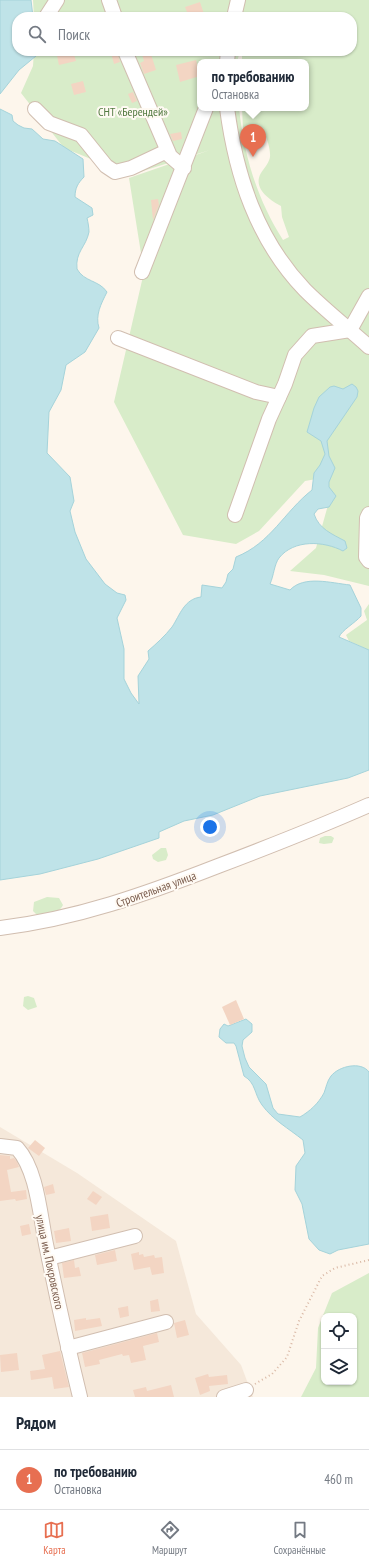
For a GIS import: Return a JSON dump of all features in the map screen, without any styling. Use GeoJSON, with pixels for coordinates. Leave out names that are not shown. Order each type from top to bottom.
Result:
{"type":"FeatureCollection","features":[{"type":"Feature","properties":{"kind":"street"},"geometry":{"type":"LineString","coordinates":[[49,12],[57,0]]}},
{"type":"Feature","properties":{"kind":"street"},"geometry":{"type":"LineString","coordinates":[[109,0],[113,12]]}},
{"type":"Feature","properties":{"kind":"street"},"geometry":{"type":"LineString","coordinates":[[235,12],[238,0]]}},
{"type":"Feature","properties":{"kind":"street"},"geometry":{"type":"LineString","coordinates":[[127,56],[170,156],[184,168]]}},
{"type":"Feature","properties":{"kind":"street"},"geometry":{"type":"LineString","coordinates":[[35,109],[49,123],[81,135],[106,166],[115,172],[130,168],[168,151]]}},
{"type":"Feature","properties":{"kind":"street"},"geometry":{"type":"LineString","coordinates":[[142,272],[184,168],[205,111]]}},
{"type":"Feature","properties":{"kind":"street"},"geometry":{"type":"LineString","coordinates":[[227,111],[238,168],[263,235],[283,264],[305,290],[369,347]]}},
{"type":"Feature","properties":{"kind":"street"},"geometry":{"type":"LineString","coordinates":[[350,330],[369,296]]}},
{"type":"Feature","properties":{"kind":"street"},"geometry":{"type":"LineString","coordinates":[[235,515],[269,419],[279,397],[294,355],[312,336],[350,330]]}},
{"type":"Feature","properties":{"kind":"street"},"geometry":{"type":"LineString","coordinates":[[118,338],[256,392],[279,397]]}},
{"type":"Feature","properties":{"kind":"street"},"geometry":{"type":"LineString","coordinates":[[369,514],[367,518],[366,557],[369,560]]}},
{"type":"Feature","properties":{"kind":"street","name":"Строительная улица"},"geometry":{"type":"LineString","coordinates":[[0,928],[59,918],[127,900],[308,832],[369,805]]}},
{"type":"Feature","properties":{"kind":"street","name":"улица им. Покровского"},"geometry":{"type":"LineString","coordinates":[[0,1146],[17,1148],[26,1157],[34,1178],[49,1258],[80,1397]]}},
{"type":"Feature","properties":{"kind":"street"},"geometry":{"type":"LineString","coordinates":[[49,1258],[135,1236]]}},
{"type":"Feature","properties":{"kind":"street"},"geometry":{"type":"LineString","coordinates":[[68,1348],[166,1322]]}},
{"type":"Feature","properties":{"kind":"street"},"geometry":{"type":"LineString","coordinates":[[224,1397],[246,1390]]}},
{"type":"Feature","properties":{"kind":"path"},"geometry":{"type":"LineString","coordinates":[[246,1390],[272,1374],[288,1357],[298,1321],[322,1276],[335,1268],[369,1260]]}},
{"type":"Feature","properties":{"kind":"shaded area"},"geometry":{"type":"Polygon","coordinates":[[[0,1127],[77,1173],[176,1241],[196,1314],[241,1365],[253,1397],[0,1397],[0,1127]]]}},
{"type":"Feature","properties":{"kind":"green space","name":"СНТ «Берендей»"},"geometry":{"type":"Polygon","coordinates":[[[33,0],[369,0],[369,586],[324,575],[290,571],[316,548],[328,505],[328,477],[305,481],[259,531],[236,544],[183,535],[114,402],[144,272],[129,178],[210,150],[130,175],[64,148],[21,93],[33,66],[34,56],[239,56],[238,59],[197,59],[197,111],[239,111],[244,143],[253,177],[266,209],[283,240],[289,237],[282,217],[281,206],[267,197],[260,188],[259,184],[261,173],[270,157],[268,143],[264,133],[247,135],[243,129],[242,111],[309,111],[309,59],[242,59],[242,56],[357,56],[357,12],[34,12],[33,0]]]}},
{"type":"Feature","properties":{"kind":"green space"},"geometry":{"type":"Polygon","coordinates":[[[369,604],[369,650],[349,641],[346,635],[367,620],[364,611],[369,604]]]}},
{"type":"Feature","properties":{"kind":"green space"},"geometry":{"type":"Polygon","coordinates":[[[331,836],[334,838],[332,843],[319,843],[320,838],[331,836]]]}},
{"type":"Feature","properties":{"kind":"green space"},"geometry":{"type":"Polygon","coordinates":[[[161,848],[166,848],[168,855],[166,860],[158,862],[153,859],[152,855],[161,848]]]}},
{"type":"Feature","properties":{"kind":"green space"},"geometry":{"type":"Polygon","coordinates":[[[47,897],[59,898],[63,905],[58,911],[49,914],[37,915],[33,911],[34,902],[47,897]]]}},
{"type":"Feature","properties":{"kind":"green space"},"geometry":{"type":"Polygon","coordinates":[[[28,996],[34,998],[37,1007],[28,1010],[23,1006],[24,997],[28,996]]]}},
{"type":"Feature","properties":{"kind":"green space"},"geometry":{"type":"Polygon","coordinates":[[[369,1273],[369,1397],[301,1397],[316,1368],[318,1328],[321,1320],[321,1385],[357,1385],[357,1313],[324,1313],[332,1293],[369,1273]]]}},
{"type":"Feature","properties":{"kind":"water"},"geometry":{"type":"Polygon","coordinates":[[[0,0],[31,0],[32,12],[12,12],[12,56],[36,56],[19,70],[0,94],[0,0]]]}},
{"type":"Feature","properties":{"kind":"water"},"geometry":{"type":"Polygon","coordinates":[[[0,109],[12,115],[13,121],[18,125],[24,128],[32,129],[43,139],[55,141],[83,159],[84,177],[77,186],[75,197],[92,208],[93,215],[87,218],[89,232],[86,242],[79,254],[77,269],[84,276],[104,288],[107,292],[98,314],[99,328],[85,352],[66,365],[61,390],[49,412],[47,453],[70,477],[74,501],[70,511],[75,532],[86,559],[105,584],[117,593],[125,595],[126,600],[117,618],[124,649],[124,679],[131,693],[139,704],[138,676],[149,659],[148,651],[172,627],[186,604],[195,598],[201,597],[202,585],[222,588],[226,582],[228,574],[233,569],[236,557],[259,544],[312,490],[314,473],[325,454],[321,441],[307,432],[319,397],[330,387],[334,386],[343,389],[352,384],[356,387],[358,391],[357,397],[327,441],[329,456],[335,468],[329,482],[329,487],[336,496],[329,507],[318,509],[314,514],[319,524],[345,541],[347,548],[343,551],[327,545],[318,544],[293,547],[279,558],[270,584],[290,590],[296,585],[310,581],[350,585],[361,608],[361,616],[339,637],[369,650],[369,770],[348,778],[260,796],[213,815],[184,821],[159,832],[159,838],[98,859],[40,874],[0,880],[0,109]]]}},
{"type":"Feature","properties":{"kind":"water"},"geometry":{"type":"Polygon","coordinates":[[[246,1019],[252,1024],[252,1032],[243,1040],[242,1046],[245,1058],[249,1067],[266,1084],[273,1108],[278,1114],[300,1117],[322,1097],[331,1076],[344,1067],[361,1067],[369,1072],[369,1244],[338,1250],[330,1254],[319,1250],[309,1239],[302,1204],[295,1190],[296,1166],[305,1153],[303,1140],[276,1120],[266,1110],[259,1101],[253,1085],[244,1076],[236,1046],[234,1043],[226,1043],[219,1037],[220,1029],[224,1024],[228,1026],[246,1019]]]}},
{"type":"Feature","properties":{"kind":"building"},"geometry":{"type":"Polygon","coordinates":[[[200,2],[203,12],[187,12],[185,7],[200,2]]]}},
{"type":"Feature","properties":{"kind":"building"},"geometry":{"type":"Polygon","coordinates":[[[57,56],[74,56],[76,61],[59,65],[57,56]]]}},
{"type":"Feature","properties":{"kind":"building"},"geometry":{"type":"Polygon","coordinates":[[[112,56],[118,56],[120,62],[114,64],[112,56]]]}},
{"type":"Feature","properties":{"kind":"building"},"geometry":{"type":"Polygon","coordinates":[[[142,56],[152,56],[156,70],[144,74],[140,63],[144,61],[142,56]]]}},
{"type":"Feature","properties":{"kind":"building"},"geometry":{"type":"Polygon","coordinates":[[[196,60],[197,77],[180,82],[176,65],[196,60]]]}},
{"type":"Feature","properties":{"kind":"building"},"geometry":{"type":"Polygon","coordinates":[[[83,81],[86,92],[74,95],[71,84],[83,81]]]}},
{"type":"Feature","properties":{"kind":"building"},"geometry":{"type":"Polygon","coordinates":[[[133,92],[137,101],[132,103],[128,94],[133,92]]]}},
{"type":"Feature","properties":{"kind":"building"},"geometry":{"type":"Polygon","coordinates":[[[181,132],[182,139],[173,141],[170,134],[181,132]]]}},
{"type":"Feature","properties":{"kind":"building"},"geometry":{"type":"Polygon","coordinates":[[[158,199],[159,205],[153,220],[151,200],[158,199]]]}},
{"type":"Feature","properties":{"kind":"building"},"geometry":{"type":"Polygon","coordinates":[[[236,1000],[244,1019],[230,1025],[222,1007],[236,1000]]]}},
{"type":"Feature","properties":{"kind":"building"},"geometry":{"type":"Polygon","coordinates":[[[35,1140],[45,1148],[39,1156],[28,1148],[35,1140]]]}},
{"type":"Feature","properties":{"kind":"building"},"geometry":{"type":"Polygon","coordinates":[[[0,1155],[10,1156],[10,1159],[14,1158],[17,1162],[19,1167],[7,1170],[11,1192],[26,1190],[27,1199],[0,1201],[0,1155]]]}},
{"type":"Feature","properties":{"kind":"building"},"geometry":{"type":"Polygon","coordinates":[[[53,1184],[55,1193],[46,1195],[44,1187],[53,1184]]]}},
{"type":"Feature","properties":{"kind":"building"},"geometry":{"type":"Polygon","coordinates":[[[93,1191],[102,1197],[96,1205],[87,1199],[93,1191]]]}},
{"type":"Feature","properties":{"kind":"building"},"geometry":{"type":"Polygon","coordinates":[[[108,1214],[110,1228],[92,1231],[90,1217],[108,1214]]]}},
{"type":"Feature","properties":{"kind":"building"},"geometry":{"type":"Polygon","coordinates":[[[29,1224],[31,1234],[22,1236],[20,1226],[29,1224]]]}},
{"type":"Feature","properties":{"kind":"building"},"geometry":{"type":"Polygon","coordinates":[[[69,1228],[71,1241],[56,1243],[54,1231],[69,1228]]]}},
{"type":"Feature","properties":{"kind":"building"},"geometry":{"type":"Polygon","coordinates":[[[115,1250],[117,1261],[97,1265],[95,1255],[115,1250]]]}},
{"type":"Feature","properties":{"kind":"building"},"geometry":{"type":"Polygon","coordinates":[[[139,1252],[139,1255],[143,1254],[144,1257],[154,1255],[155,1258],[162,1257],[164,1273],[152,1275],[150,1267],[134,1270],[131,1254],[139,1252]]]}},
{"type":"Feature","properties":{"kind":"building"},"geometry":{"type":"Polygon","coordinates":[[[74,1260],[75,1268],[79,1267],[81,1276],[64,1278],[62,1263],[74,1260]]]}},
{"type":"Feature","properties":{"kind":"building"},"geometry":{"type":"Polygon","coordinates":[[[158,1299],[160,1311],[151,1312],[150,1301],[158,1299]]]}},
{"type":"Feature","properties":{"kind":"building"},"geometry":{"type":"Polygon","coordinates":[[[128,1306],[129,1316],[120,1318],[118,1308],[128,1306]]]}},
{"type":"Feature","properties":{"kind":"building"},"geometry":{"type":"Polygon","coordinates":[[[86,1318],[86,1320],[100,1318],[102,1326],[75,1331],[74,1320],[86,1318]]]}},
{"type":"Feature","properties":{"kind":"building"},"geometry":{"type":"Polygon","coordinates":[[[185,1320],[189,1335],[177,1338],[174,1323],[185,1320]]]}},
{"type":"Feature","properties":{"kind":"building"},"geometry":{"type":"Polygon","coordinates":[[[157,1333],[159,1342],[143,1346],[146,1360],[131,1363],[129,1355],[123,1356],[122,1354],[99,1360],[100,1364],[85,1367],[82,1353],[157,1333]]]}},
{"type":"Feature","properties":{"kind":"building"},"geometry":{"type":"Polygon","coordinates":[[[60,1351],[69,1387],[54,1389],[52,1377],[31,1380],[30,1371],[45,1369],[42,1355],[60,1351]]]}},
{"type":"Feature","properties":{"kind":"building"},"geometry":{"type":"Polygon","coordinates":[[[17,1353],[19,1370],[1,1372],[0,1355],[17,1353]]]}},
{"type":"Feature","properties":{"kind":"building"},"geometry":{"type":"Polygon","coordinates":[[[208,1374],[209,1377],[227,1375],[228,1384],[209,1386],[210,1391],[200,1395],[195,1378],[208,1374]]]}},
{"type":"Feature","properties":{"kind":"building"},"geometry":{"type":"Polygon","coordinates":[[[171,1385],[174,1397],[135,1397],[133,1390],[146,1387],[147,1391],[171,1385]]]}},
{"type":"Feature","properties":{"kind":"place","name":"по требованию"},"geometry":{"type":"Point","coordinates":[253,157]}}]}
